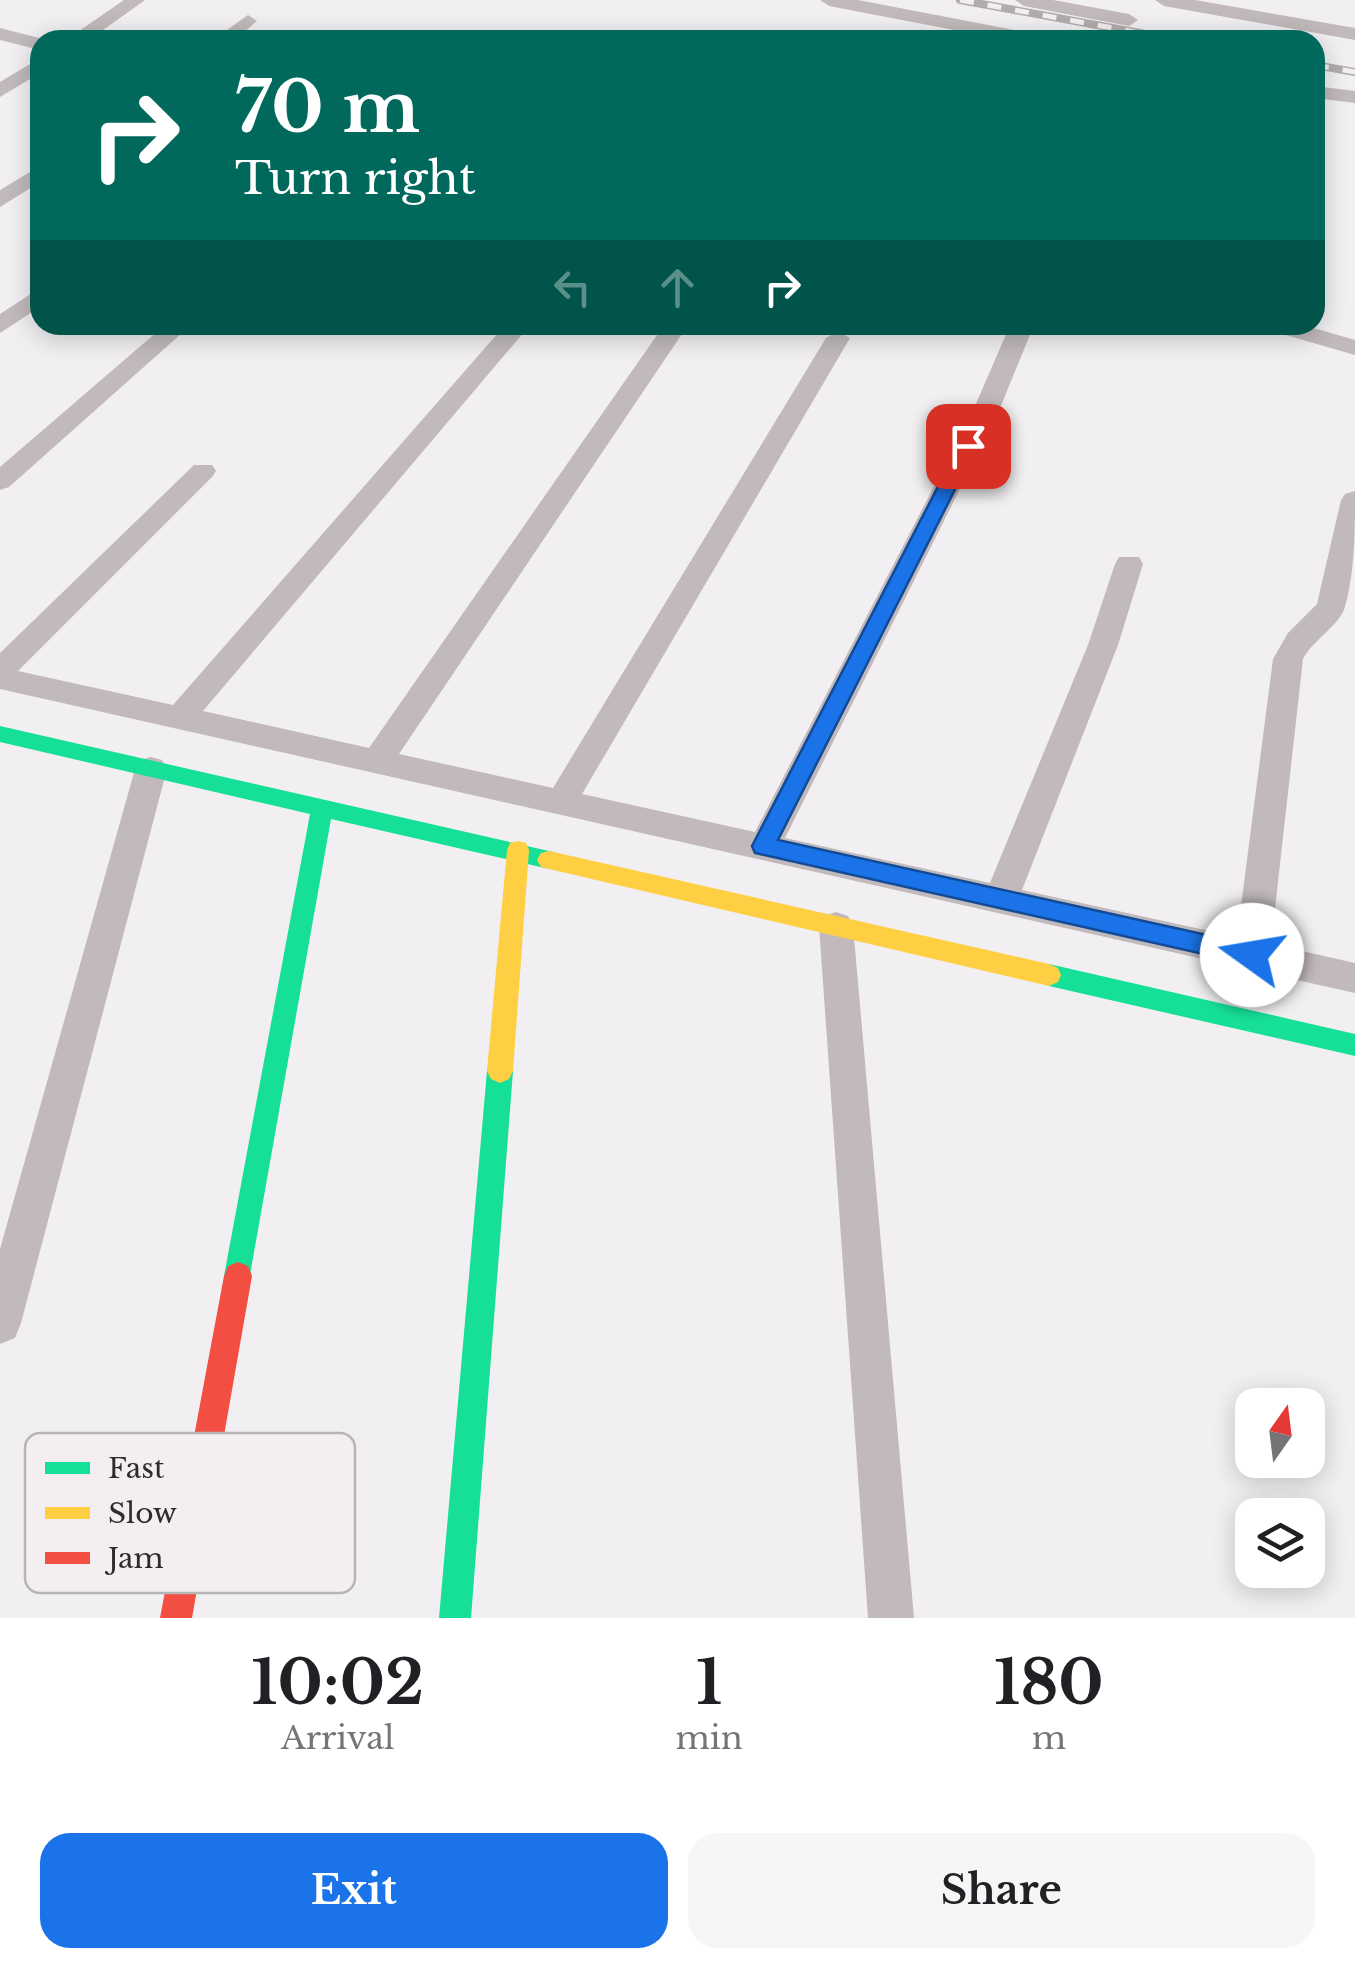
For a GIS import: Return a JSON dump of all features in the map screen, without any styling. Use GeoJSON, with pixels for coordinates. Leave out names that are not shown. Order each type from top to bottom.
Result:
{"type":"FeatureCollection","features":[{"type":"Feature","properties":{"kind":"street"},"geometry":{"type":"LineString","coordinates":[[91,30],[136,0]]}},
{"type":"Feature","properties":{"kind":"street"},"geometry":{"type":"LineString","coordinates":[[828,0],[983,30]]}},
{"type":"Feature","properties":{"kind":"street"},"geometry":{"type":"LineString","coordinates":[[1024,0],[1129,20]]}},
{"type":"Feature","properties":{"kind":"street"},"geometry":{"type":"LineString","coordinates":[[1174,1],[1355,34]]}},
{"type":"Feature","properties":{"kind":"street"},"geometry":{"type":"LineString","coordinates":[[236,30],[248,21]]}},
{"type":"Feature","properties":{"kind":"street"},"geometry":{"type":"LineString","coordinates":[[0,34],[30,42]]}},
{"type":"Feature","properties":{"kind":"street"},"geometry":{"type":"LineString","coordinates":[[0,91],[30,71]]}},
{"type":"Feature","properties":{"kind":"street"},"geometry":{"type":"LineString","coordinates":[[1325,93],[1355,97]]}},
{"type":"Feature","properties":{"kind":"street"},"geometry":{"type":"LineString","coordinates":[[0,200],[30,179]]}},
{"type":"Feature","properties":{"kind":"street"},"geometry":{"type":"LineString","coordinates":[[0,326],[30,303]]}},
{"type":"Feature","properties":{"kind":"street"},"geometry":{"type":"LineString","coordinates":[[0,482],[168,335]]}},
{"type":"Feature","properties":{"kind":"street"},"geometry":{"type":"LineString","coordinates":[[180,717],[509,335]]}},
{"type":"Feature","properties":{"kind":"street"},"geometry":{"type":"LineString","coordinates":[[377,761],[669,335]]}},
{"type":"Feature","properties":{"kind":"street"},"geometry":{"type":"LineString","coordinates":[[764,846],[985,413],[1018,335]]}},
{"type":"Feature","properties":{"kind":"street"},"geometry":{"type":"LineString","coordinates":[[1310,335],[1355,348]]}},
{"type":"Feature","properties":{"kind":"street"},"geometry":{"type":"LineString","coordinates":[[561,802],[838,338]]}},
{"type":"Feature","properties":{"kind":"street"},"geometry":{"type":"LineString","coordinates":[[0,674],[204,471]]}},
{"type":"Feature","properties":{"kind":"street"},"geometry":{"type":"LineString","coordinates":[[1252,955],[1288,659],[1298,640],[1331,608],[1346,578],[1355,500]]}},
{"type":"Feature","properties":{"kind":"street"},"geometry":{"type":"LineString","coordinates":[[1002,899],[1103,645],[1129,564]]}},
{"type":"Feature","properties":{"kind":"street"},"geometry":{"type":"LineString","coordinates":[[0,674],[1355,978]]}},
{"type":"Feature","properties":{"kind":"street"},"geometry":{"type":"LineString","coordinates":[[0,734],[1355,1045]]}},
{"type":"Feature","properties":{"kind":"street"},"geometry":{"type":"LineString","coordinates":[[3,1298],[151,769]]}},
{"type":"Feature","properties":{"kind":"street"},"geometry":{"type":"LineString","coordinates":[[209,1433],[322,808]]}},
{"type":"Feature","properties":{"kind":"street"},"geometry":{"type":"LineString","coordinates":[[455,1618],[518,850]]}},
{"type":"Feature","properties":{"kind":"street"},"geometry":{"type":"LineString","coordinates":[[836,926],[891,1618]]}},
{"type":"Feature","properties":{"kind":"street"},"geometry":{"type":"LineString","coordinates":[[176,1618],[181,1593]]}},
{"type":"Feature","properties":{"kind":"railway"},"geometry":{"type":"LineString","coordinates":[[960,0],[1124,30]]}},
{"type":"Feature","properties":{"kind":"railway"},"geometry":{"type":"LineString","coordinates":[[1325,67],[1355,72]]}},
{"type":"Feature","properties":{"kind":"traffic: fast"},"geometry":{"type":"LineString","coordinates":[[0,734],[549,860]]}},
{"type":"Feature","properties":{"kind":"traffic: fast"},"geometry":{"type":"LineString","coordinates":[[238,1276],[322,808]]}},
{"type":"Feature","properties":{"kind":"traffic: fast"},"geometry":{"type":"LineString","coordinates":[[1049,975],[1355,1045]]}},
{"type":"Feature","properties":{"kind":"traffic: fast"},"geometry":{"type":"LineString","coordinates":[[455,1618],[500,1071]]}},
{"type":"Feature","properties":{"kind":"traffic: slow"},"geometry":{"type":"LineString","coordinates":[[500,1071],[518,850]]}},
{"type":"Feature","properties":{"kind":"traffic: slow"},"geometry":{"type":"LineString","coordinates":[[549,860],[1049,975]]}},
{"type":"Feature","properties":{"kind":"traffic: jam"},"geometry":{"type":"LineString","coordinates":[[210,1433],[238,1276]]}},
{"type":"Feature","properties":{"kind":"traffic: jam"},"geometry":{"type":"LineString","coordinates":[[176,1618],[181,1593]]}},
{"type":"Feature","properties":{"kind":"route"},"geometry":{"type":"LineString","coordinates":[[968,446],[764,846],[1252,955]]}}]}
